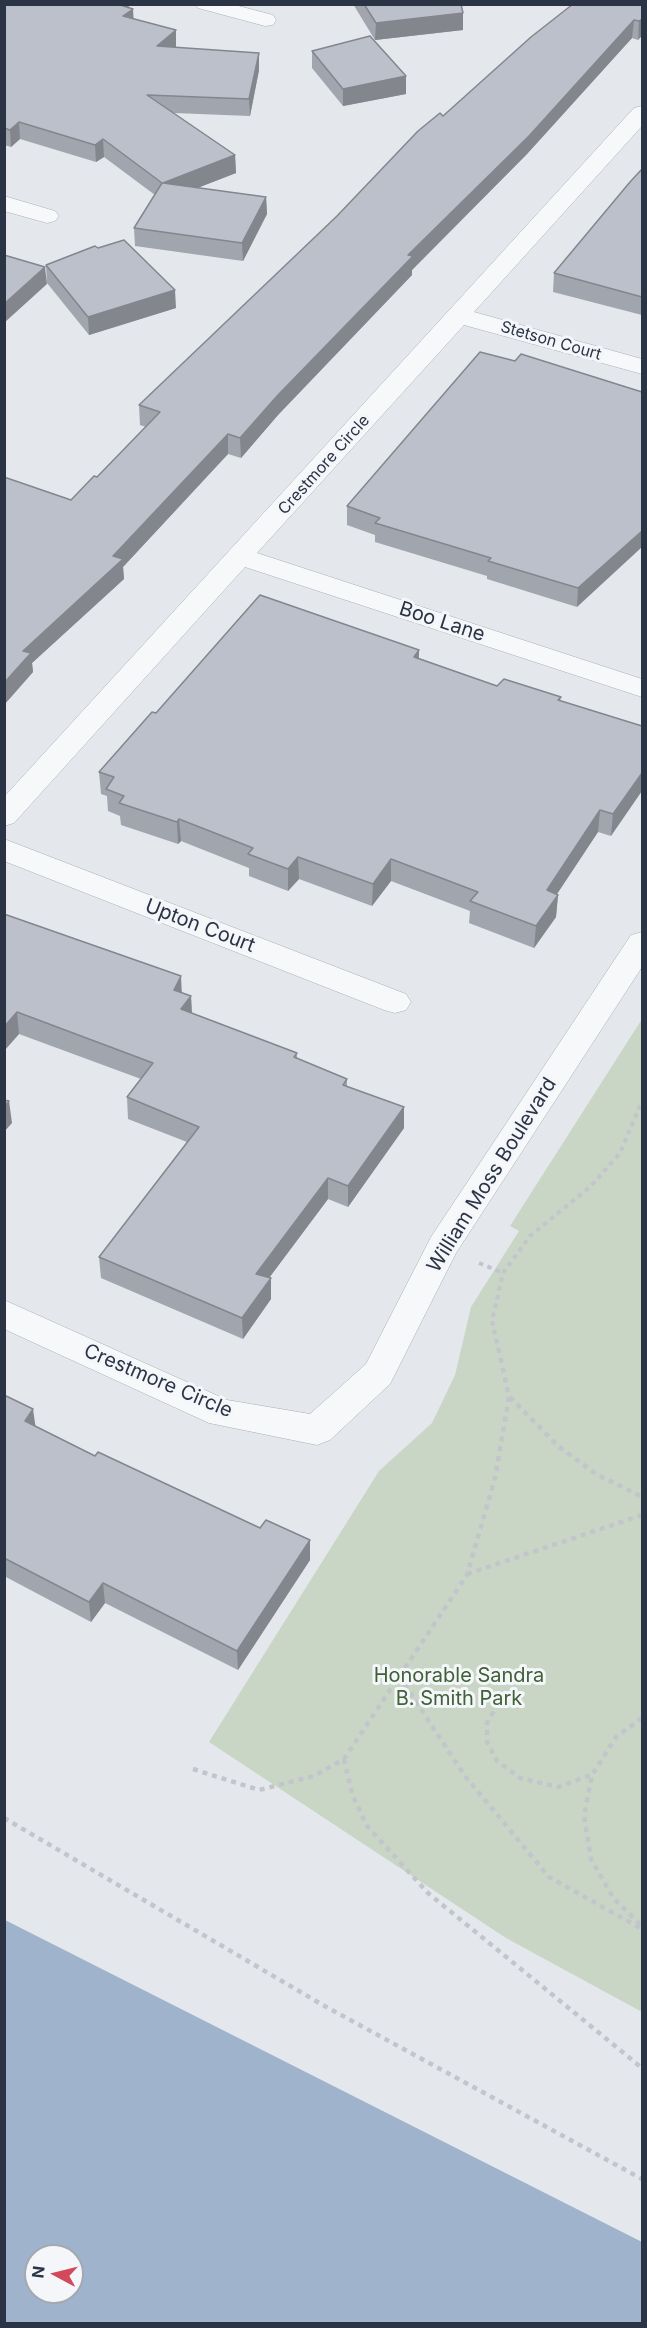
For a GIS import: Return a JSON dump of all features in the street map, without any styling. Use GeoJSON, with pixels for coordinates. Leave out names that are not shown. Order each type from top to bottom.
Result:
{"type":"FeatureCollection","features":[{"type":"Feature","properties":{"kind":"street"},"geometry":{"type":"LineString","coordinates":[[205,4],[265,20]]}},
{"type":"Feature","properties":{"kind":"street","name":"Crestmore Circle"},"geometry":{"type":"LineString","coordinates":[[4,816],[642,113]]}},
{"type":"Feature","properties":{"kind":"street"},"geometry":{"type":"LineString","coordinates":[[4,203],[46,216]]}},
{"type":"Feature","properties":{"kind":"street","name":"Stetson Court"},"geometry":{"type":"LineString","coordinates":[[460,315],[642,368]]}},
{"type":"Feature","properties":{"kind":"street","name":"Boo Lane"},"geometry":{"type":"LineString","coordinates":[[241,556],[642,688]]}},
{"type":"Feature","properties":{"kind":"street","name":"Upton Court"},"geometry":{"type":"LineString","coordinates":[[4,849],[395,1002]]}},
{"type":"Feature","properties":{"kind":"street","name":"William Moss Boulevard"},"geometry":{"type":"LineString","coordinates":[[317,1430],[378,1374],[443,1246],[642,943]]}},
{"type":"Feature","properties":{"kind":"street","name":"Crestmore Circle"},"geometry":{"type":"LineString","coordinates":[[4,1313],[222,1413],[317,1430]]}},
{"type":"Feature","properties":{"kind":"path"},"geometry":{"type":"LineString","coordinates":[[193,1769],[259,1790],[314,1776],[344,1759],[467,1575],[495,1478],[509,1397],[492,1321],[503,1274],[530,1236],[591,1186],[620,1153],[642,1101]]}},
{"type":"Feature","properties":{"kind":"path"},"geometry":{"type":"LineString","coordinates":[[509,1397],[558,1446],[596,1474],[642,1497]]}},
{"type":"Feature","properties":{"kind":"path"},"geometry":{"type":"LineString","coordinates":[[467,1575],[642,1515]]}},
{"type":"Feature","properties":{"kind":"path"},"geometry":{"type":"LineString","coordinates":[[399,1676],[465,1776],[549,1876],[642,1927]]}},
{"type":"Feature","properties":{"kind":"path"},"geometry":{"type":"LineString","coordinates":[[503,1694],[487,1723],[487,1742],[497,1761],[520,1778],[558,1787],[592,1775]]}},
{"type":"Feature","properties":{"kind":"path"},"geometry":{"type":"LineString","coordinates":[[642,1719],[616,1737],[592,1775],[584,1816],[591,1859],[614,1899],[642,1927]]}},
{"type":"Feature","properties":{"kind":"path"},"geometry":{"type":"LineString","coordinates":[[344,1759],[351,1794],[367,1827],[428,1893],[642,2068]]}},
{"type":"Feature","properties":{"kind":"path"},"geometry":{"type":"LineString","coordinates":[[4,1818],[321,2004],[642,2179]]}},
{"type":"Feature","properties":{"kind":"green space","name":"Honorable Sandra B. Smith Park"},"geometry":{"type":"Polygon","coordinates":[[[642,1019],[642,2012],[506,1938],[209,1742],[379,1471],[432,1423],[455,1375],[471,1307],[519,1231],[510,1226],[642,1019]]]}},
{"type":"Feature","properties":{"kind":"water"},"geometry":{"type":"Polygon","coordinates":[[[5,1920],[642,2242],[642,2323],[5,2323],[5,1920]]]}},
{"type":"Feature","properties":{"kind":"building"},"geometry":{"type":"Polygon","coordinates":[[[4,4],[117,4],[133,9],[123,16],[176,30],[157,46],[259,53],[249,99],[147,95],[235,155],[163,183],[266,197],[242,243],[134,228],[162,183],[103,139],[95,145],[19,122],[10,130],[4,128],[4,4]]]}},
{"type":"Feature","properties":{"kind":"building"},"geometry":{"type":"Polygon","coordinates":[[[364,4],[461,4],[463,13],[376,23],[364,4]]]}},
{"type":"Feature","properties":{"kind":"building"},"geometry":{"type":"Polygon","coordinates":[[[573,4],[642,4],[642,19],[634,20],[529,136],[408,255],[413,256],[278,395],[240,438],[228,434],[113,556],[123,559],[23,651],[31,653],[4,683],[4,477],[71,500],[94,476],[97,477],[160,412],[139,405],[337,216],[418,131],[440,113],[443,116],[531,37],[573,4]]]}},
{"type":"Feature","properties":{"kind":"building"},"geometry":{"type":"Polygon","coordinates":[[[370,36],[406,76],[343,89],[312,51],[370,36]]]}},
{"type":"Feature","properties":{"kind":"building"},"geometry":{"type":"Polygon","coordinates":[[[642,169],[642,297],[554,273],[630,182],[642,169]]]}},
{"type":"Feature","properties":{"kind":"building"},"geometry":{"type":"Polygon","coordinates":[[[124,240],[175,290],[88,317],[46,265],[95,246],[98,248],[124,240]]]}},
{"type":"Feature","properties":{"kind":"building"},"geometry":{"type":"Polygon","coordinates":[[[4,255],[45,267],[4,304],[4,255]]]}},
{"type":"Feature","properties":{"kind":"building"},"geometry":{"type":"Polygon","coordinates":[[[480,352],[515,361],[521,354],[642,392],[642,531],[578,588],[488,561],[491,558],[375,523],[380,518],[347,506],[480,352]]]}},
{"type":"Feature","properties":{"kind":"building"},"geometry":{"type":"Polygon","coordinates":[[[260,595],[419,650],[414,657],[497,686],[504,679],[561,697],[558,700],[642,726],[642,773],[613,814],[600,810],[547,890],[558,895],[536,926],[470,901],[478,892],[391,859],[373,884],[298,857],[288,869],[248,854],[253,848],[179,819],[177,822],[119,803],[124,796],[106,789],[114,777],[99,772],[152,712],[156,713],[260,595]]]}},
{"type":"Feature","properties":{"kind":"building"},"geometry":{"type":"Polygon","coordinates":[[[4,914],[181,976],[174,990],[191,996],[181,1009],[297,1053],[294,1057],[347,1079],[343,1085],[404,1107],[348,1186],[328,1178],[256,1274],[271,1278],[242,1318],[99,1257],[199,1127],[127,1097],[153,1063],[17,1012],[4,1027],[4,914]]]}},
{"type":"Feature","properties":{"kind":"building"},"geometry":{"type":"Polygon","coordinates":[[[4,1395],[33,1409],[25,1421],[95,1456],[98,1452],[260,1528],[266,1520],[310,1540],[237,1651],[103,1583],[89,1602],[4,1558],[4,1395]]]}}]}
